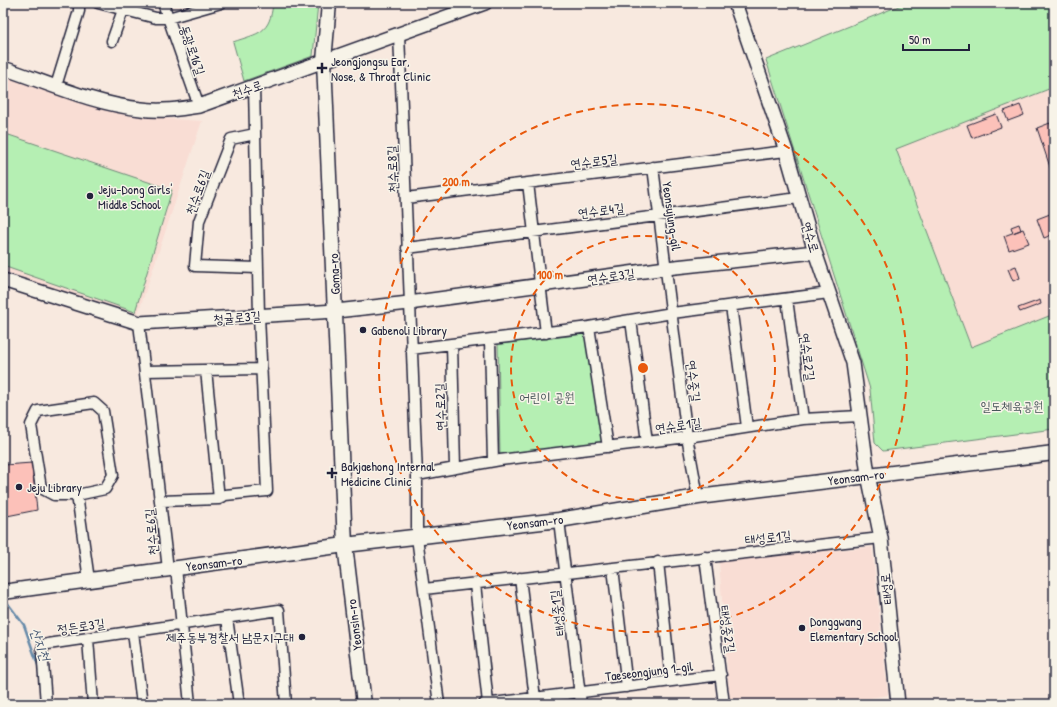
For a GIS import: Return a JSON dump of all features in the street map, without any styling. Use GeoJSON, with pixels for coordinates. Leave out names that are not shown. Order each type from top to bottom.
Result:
{"type":"FeatureCollection","features":[{"type":"Feature","properties":{"kind":"main road","name":"Goma-ro"},"geometry":{"type":"LineString","coordinates":[[329,3],[324,61],[345,545]]}},
{"type":"Feature","properties":{"kind":"main road","name":"Yeonsam-ro"},"geometry":{"type":"LineString","coordinates":[[10,591],[345,545],[559,520],[698,497],[1054,453]]}},
{"type":"Feature","properties":{"kind":"main road","name":"Yeonsin-ro"},"geometry":{"type":"LineString","coordinates":[[345,545],[364,704]]}},
{"type":"Feature","properties":{"kind":"street"},"geometry":{"type":"LineString","coordinates":[[56,86],[79,11],[79,3]]}},
{"type":"Feature","properties":{"kind":"street"},"geometry":{"type":"LineString","coordinates":[[98,3],[156,18],[168,18],[221,3]]}},
{"type":"Feature","properties":{"kind":"street","name":"동광로16길"},"geometry":{"type":"LineString","coordinates":[[163,3],[199,106]]}},
{"type":"Feature","properties":{"kind":"street","name":"천수로"},"geometry":{"type":"LineString","coordinates":[[3,68],[109,104],[142,110],[171,110],[199,106],[399,34],[459,7],[485,3]]}},
{"type":"Feature","properties":{"kind":"street","name":"연수로"},"geometry":{"type":"LineString","coordinates":[[735,3],[786,151],[815,252],[853,363],[868,475]]}},
{"type":"Feature","properties":{"kind":"street"},"geometry":{"type":"LineString","coordinates":[[112,41],[123,10]]}},
{"type":"Feature","properties":{"kind":"street","name":"천수로8길"},"geometry":{"type":"LineString","coordinates":[[399,34],[409,303]]}},
{"type":"Feature","properties":{"kind":"street","name":"천수로6길"},"geometry":{"type":"LineString","coordinates":[[172,569],[161,501],[219,498],[225,495],[267,491],[259,316],[254,86]]}},
{"type":"Feature","properties":{"kind":"street","name":"천수로6길"},"geometry":{"type":"LineString","coordinates":[[255,134],[231,139],[199,221],[195,266],[258,268]]}},
{"type":"Feature","properties":{"kind":"street","name":"연수로5길"},"geometry":{"type":"LineString","coordinates":[[406,198],[786,151]]}},
{"type":"Feature","properties":{"kind":"street","name":"Yeonsujung-gil"},"geometry":{"type":"LineString","coordinates":[[653,167],[666,268]]}},
{"type":"Feature","properties":{"kind":"street"},"geometry":{"type":"LineString","coordinates":[[528,183],[546,333]]}},
{"type":"Feature","properties":{"kind":"street","name":"연수로4길"},"geometry":{"type":"LineString","coordinates":[[407,248],[799,198]]}},
{"type":"Feature","properties":{"kind":"street","name":"연수로3길"},"geometry":{"type":"LineString","coordinates":[[336,311],[541,286],[666,268],[815,252]]}},
{"type":"Feature","properties":{"kind":"street","name":"연수중길"},"geometry":{"type":"LineString","coordinates":[[666,268],[687,437],[698,497]]}},
{"type":"Feature","properties":{"kind":"street","name":"청귤로3길"},"geometry":{"type":"LineString","coordinates":[[3,280],[139,323],[336,311]]}},
{"type":"Feature","properties":{"kind":"street"},"geometry":{"type":"LineString","coordinates":[[411,349],[546,333],[672,313],[787,299],[828,292]]}},
{"type":"Feature","properties":{"kind":"street","name":"연수로2길"},"geometry":{"type":"LineString","coordinates":[[787,299],[803,418]]}},
{"type":"Feature","properties":{"kind":"street"},"geometry":{"type":"LineString","coordinates":[[409,303],[417,475],[417,537],[439,704]]}},
{"type":"Feature","properties":{"kind":"street"},"geometry":{"type":"LineString","coordinates":[[731,306],[747,427]]}},
{"type":"Feature","properties":{"kind":"street"},"geometry":{"type":"LineString","coordinates":[[631,320],[647,442]]}},
{"type":"Feature","properties":{"kind":"street"},"geometry":{"type":"LineString","coordinates":[[139,323],[161,501]]}},
{"type":"Feature","properties":{"kind":"street"},"geometry":{"type":"LineString","coordinates":[[589,327],[608,447]]}},
{"type":"Feature","properties":{"kind":"street"},"geometry":{"type":"LineString","coordinates":[[490,340],[493,461]]}},
{"type":"Feature","properties":{"kind":"street","name":"연수로2길"},"geometry":{"type":"LineString","coordinates":[[452,344],[455,468]]}},
{"type":"Feature","properties":{"kind":"street"},"geometry":{"type":"LineString","coordinates":[[145,371],[262,369]]}},
{"type":"Feature","properties":{"kind":"street"},"geometry":{"type":"LineString","coordinates":[[206,370],[219,498]]}},
{"type":"Feature","properties":{"kind":"street"},"geometry":{"type":"LineString","coordinates":[[94,403],[103,411],[113,475],[105,489],[77,495],[54,496],[41,488],[31,425],[38,411],[94,403]]}},
{"type":"Feature","properties":{"kind":"street","name":"연수로1길"},"geometry":{"type":"LineString","coordinates":[[417,475],[493,461],[687,437],[803,418],[860,416]]}},
{"type":"Feature","properties":{"kind":"street","name":"태성로"},"geometry":{"type":"LineString","coordinates":[[868,475],[881,538],[898,704]]}},
{"type":"Feature","properties":{"kind":"street"},"geometry":{"type":"LineString","coordinates":[[77,495],[89,580]]}},
{"type":"Feature","properties":{"kind":"street","name":"태성중1길"},"geometry":{"type":"LineString","coordinates":[[559,520],[581,704]]}},
{"type":"Feature","properties":{"kind":"street","name":"태성로1길"},"geometry":{"type":"LineString","coordinates":[[424,590],[658,562],[881,538]]}},
{"type":"Feature","properties":{"kind":"street","name":"태성중2길"},"geometry":{"type":"LineString","coordinates":[[705,557],[724,704]]}},
{"type":"Feature","properties":{"kind":"street"},"geometry":{"type":"LineString","coordinates":[[658,562],[671,681]]}},
{"type":"Feature","properties":{"kind":"street"},"geometry":{"type":"LineString","coordinates":[[613,568],[627,687]]}},
{"type":"Feature","properties":{"kind":"street"},"geometry":{"type":"LineString","coordinates":[[172,569],[181,625],[190,704]]}},
{"type":"Feature","properties":{"kind":"street"},"geometry":{"type":"LineString","coordinates":[[520,578],[535,698]]}},
{"type":"Feature","properties":{"kind":"street"},"geometry":{"type":"LineString","coordinates":[[475,584],[488,704]]}},
{"type":"Feature","properties":{"kind":"street","name":"정든로3길"},"geometry":{"type":"LineString","coordinates":[[46,704],[42,649],[44,645],[279,610],[286,704]]}},
{"type":"Feature","properties":{"kind":"street"},"geometry":{"type":"LineString","coordinates":[[227,618],[239,704]]}},
{"type":"Feature","properties":{"kind":"street"},"geometry":{"type":"LineString","coordinates":[[133,632],[142,704]]}},
{"type":"Feature","properties":{"kind":"street"},"geometry":{"type":"LineString","coordinates":[[88,639],[93,704]]}},
{"type":"Feature","properties":{"kind":"street","name":"Taeseongjung 1-gil"},"geometry":{"type":"LineString","coordinates":[[484,704],[721,675]]}},
{"type":"Feature","properties":{"kind":"shaded area","name":"Jeju-Dong Girls' Middle School"},"geometry":{"type":"Polygon","coordinates":[[[3,74],[129,116],[202,121],[137,317],[3,271],[3,74]]]}},
{"type":"Feature","properties":{"kind":"shaded area"},"geometry":{"type":"Polygon","coordinates":[[[1054,87],[1054,314],[971,347],[896,148],[1054,87]]]}},
{"type":"Feature","properties":{"kind":"shaded area","name":"Donggwang Elementary School"},"geometry":{"type":"Polygon","coordinates":[[[872,547],[888,695],[834,704],[730,704],[719,561],[872,547]]]}},
{"type":"Feature","properties":{"kind":"green space"},"geometry":{"type":"Polygon","coordinates":[[[273,3],[318,3],[313,56],[244,81],[233,42],[262,31],[269,21],[273,3]]]}},
{"type":"Feature","properties":{"kind":"green space","name":"일도체육공원"},"geometry":{"type":"Polygon","coordinates":[[[906,3],[1053,3],[1054,87],[896,149],[971,347],[1054,314],[1054,429],[883,451],[875,443],[870,389],[766,60],[906,3]]]}},
{"type":"Feature","properties":{"kind":"green space","name":"Jeju-Dong Girls' Middle School"},"geometry":{"type":"Polygon","coordinates":[[[3,133],[172,190],[135,312],[3,266],[3,133]]]}},
{"type":"Feature","properties":{"kind":"green space","name":"어린이 공원"},"geometry":{"type":"Polygon","coordinates":[[[586,334],[603,443],[500,456],[498,344],[586,334]]]}},
{"type":"Feature","properties":{"kind":"building"},"geometry":{"type":"Polygon","coordinates":[[[1020,105],[1024,115],[1008,121],[1004,111],[1020,105]]]}},
{"type":"Feature","properties":{"kind":"building"},"geometry":{"type":"Polygon","coordinates":[[[996,114],[1001,127],[972,138],[967,125],[996,114]]]}},
{"type":"Feature","properties":{"kind":"building"},"geometry":{"type":"Polygon","coordinates":[[[1050,123],[1054,134],[1054,172],[1052,173],[1037,128],[1050,123]]]}},
{"type":"Feature","properties":{"kind":"building"},"geometry":{"type":"Polygon","coordinates":[[[1050,214],[1054,225],[1054,234],[1044,238],[1037,219],[1050,214]]]}},
{"type":"Feature","properties":{"kind":"building"},"geometry":{"type":"Polygon","coordinates":[[[1019,224],[1021,230],[1013,233],[1011,227],[1019,224]]]}},
{"type":"Feature","properties":{"kind":"building"},"geometry":{"type":"Polygon","coordinates":[[[1023,229],[1029,243],[1009,250],[1004,236],[1023,229]]]}},
{"type":"Feature","properties":{"kind":"building"},"geometry":{"type":"Polygon","coordinates":[[[1016,266],[1020,278],[1013,281],[1008,269],[1016,266]]]}},
{"type":"Feature","properties":{"kind":"building"},"geometry":{"type":"Polygon","coordinates":[[[1040,300],[1041,304],[1020,312],[1018,308],[1040,300]]]}},
{"type":"Feature","properties":{"kind":"building","name":"Jeju Library"},"geometry":{"type":"Polygon","coordinates":[[[3,457],[4,465],[32,463],[37,510],[7,516],[7,508],[3,509],[3,457]]]}},
{"type":"Feature","properties":{"kind":"waterway","name":"산지천"},"geometry":{"type":"LineString","coordinates":[[3,597],[24,625],[39,668]]}},
{"type":"Feature","properties":{"kind":"place","name":"Jeongjongsu Ear, Nose, & Throat Clinic"},"geometry":{"type":"Point","coordinates":[322,68]}},
{"type":"Feature","properties":{"kind":"place","name":"Jeju-Dong Girls' Middle School"},"geometry":{"type":"Point","coordinates":[90,196]}},
{"type":"Feature","properties":{"kind":"place","name":"Gabenoli Library"},"geometry":{"type":"Point","coordinates":[363,330]}},
{"type":"Feature","properties":{"kind":"place","name":"Bakjaehong Internal Medicine Clinic"},"geometry":{"type":"Point","coordinates":[332,473]}},
{"type":"Feature","properties":{"kind":"place","name":"Jeju Library"},"geometry":{"type":"Point","coordinates":[19,487]}},
{"type":"Feature","properties":{"kind":"place","name":"Donggwang Elementary School"},"geometry":{"type":"Point","coordinates":[802,628]}},
{"type":"Feature","properties":{"kind":"place","name":"제주동부경찰서 남문지구대"},"geometry":{"type":"Point","coordinates":[302,637]}}]}
